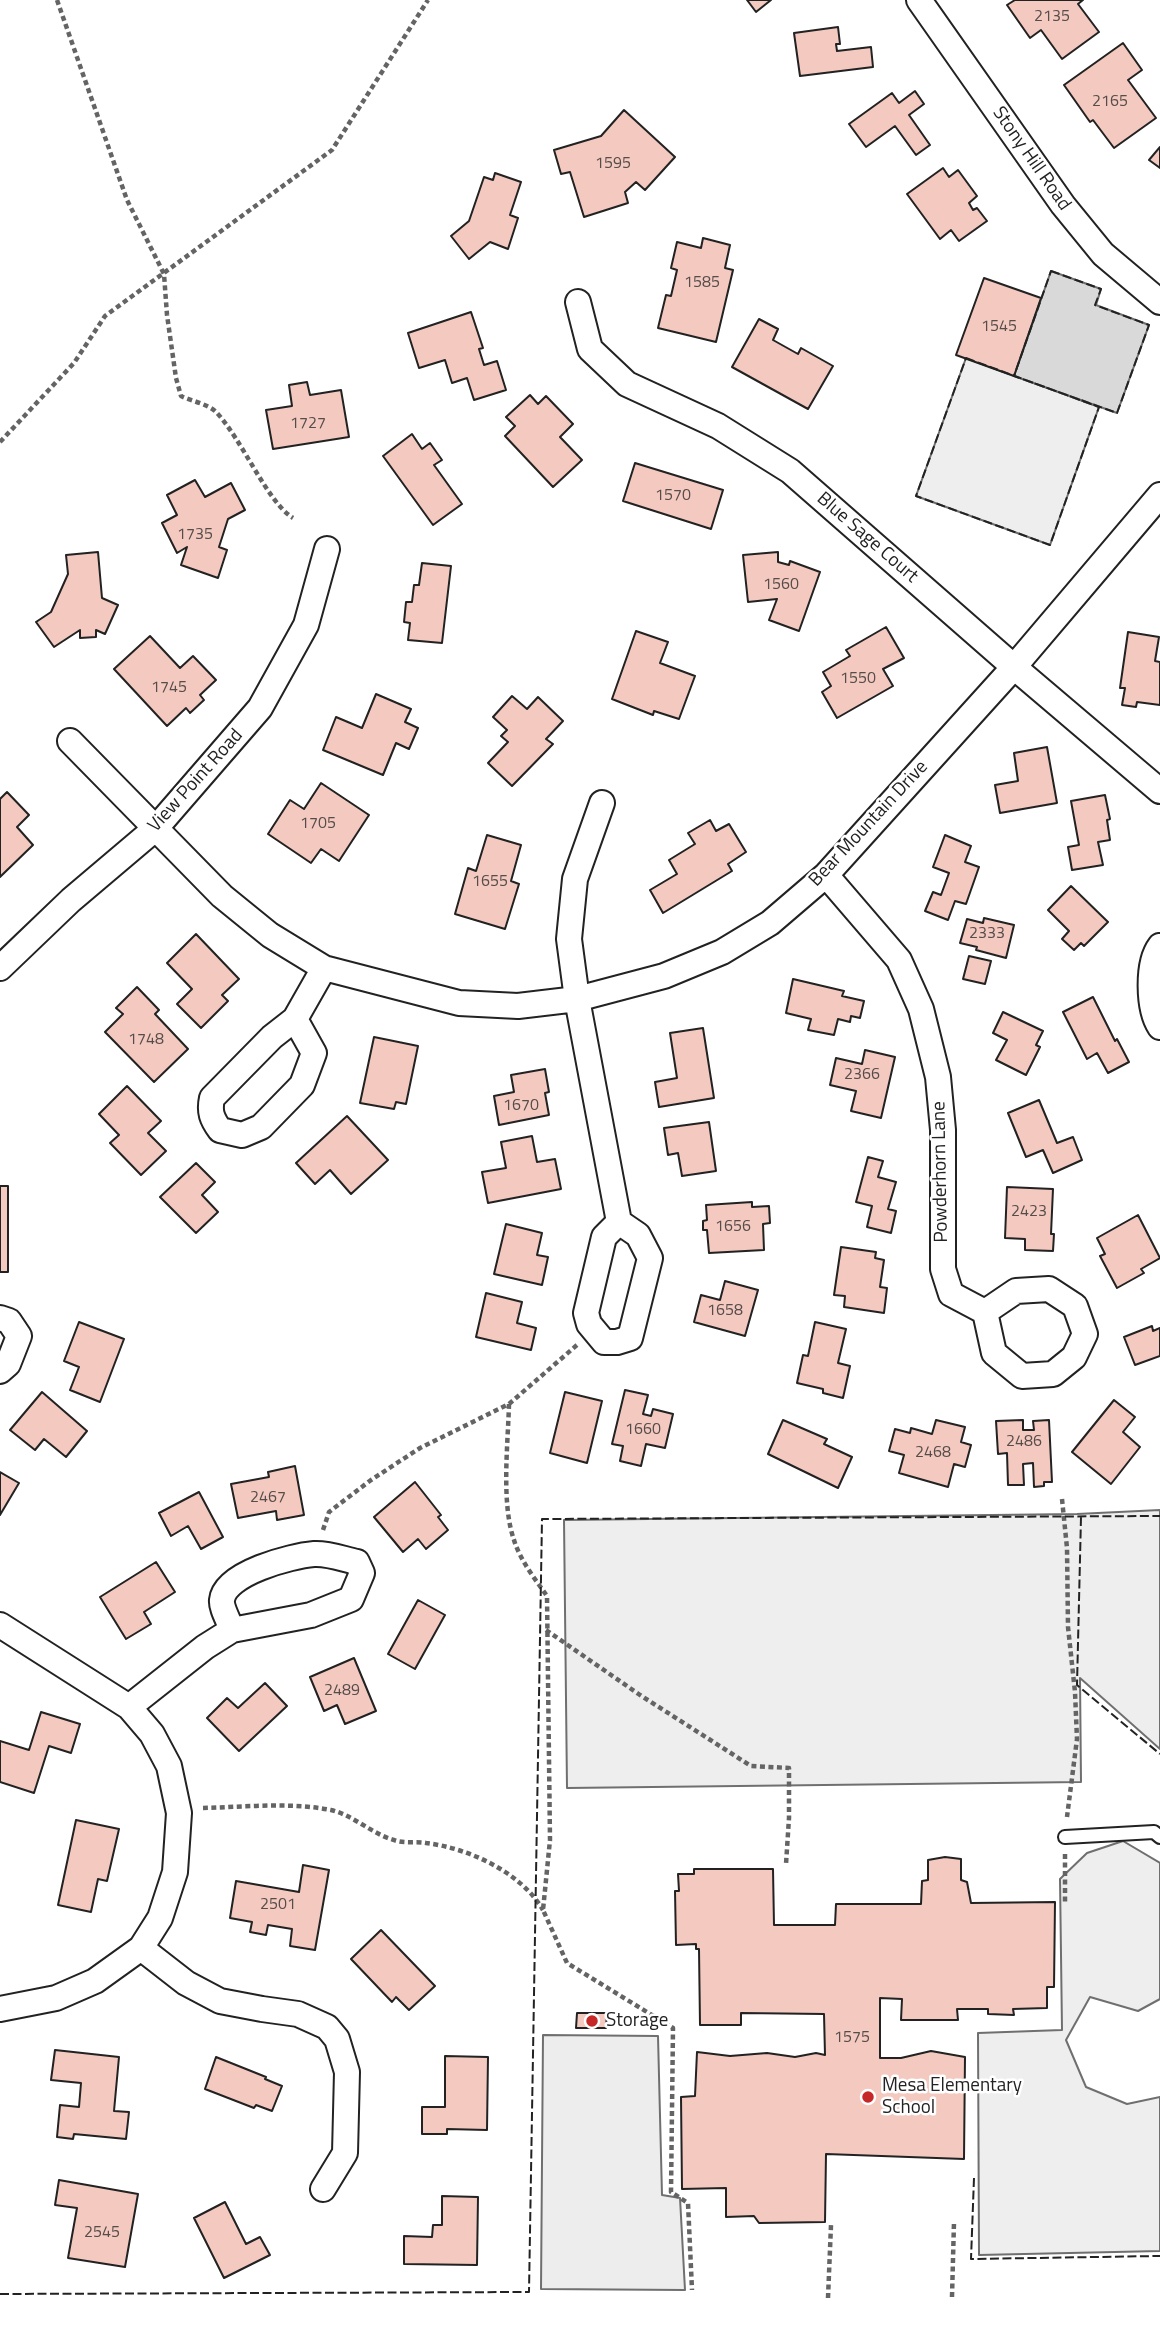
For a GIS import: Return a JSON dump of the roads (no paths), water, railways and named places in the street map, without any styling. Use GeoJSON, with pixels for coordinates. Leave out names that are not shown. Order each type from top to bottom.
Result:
{"type":"FeatureCollection","features":[{"type":"Feature","properties":{"kind":"street","name":"Stony Hill Road"},"geometry":{"type":"LineString","coordinates":[[919,0],[1063,205],[1103,254],[1160,302]]}},
{"type":"Feature","properties":{"kind":"street","name":"Blue Sage Court"},"geometry":{"type":"LineString","coordinates":[[578,302],[590,349],[627,384],[718,426],[790,471],[1014,667],[1160,790]]}},
{"type":"Feature","properties":{"kind":"street","name":"Bear Mountain Drive"},"geometry":{"type":"LineString","coordinates":[[70,741],[222,895],[270,935],[324,968],[459,1003],[518,1006],[577,999],[664,976],[722,952],[770,923],[826,875],[1014,667],[1160,495]]}},
{"type":"Feature","properties":{"kind":"street","name":"View Point Road"},"geometry":{"type":"LineString","coordinates":[[0,968],[71,900],[156,828],[260,708],[306,625],[327,549]]}},
{"type":"Feature","properties":{"kind":"street"},"geometry":{"type":"LineString","coordinates":[[603,803],[575,879],[569,939],[577,999],[619,1222],[638,1235],[650,1258],[630,1338],[604,1342],[594,1330],[586,1313],[604,1237],[619,1222]]}},
{"type":"Feature","properties":{"kind":"street","name":"Powderhorn Lane"},"geometry":{"type":"LineString","coordinates":[[826,875],[899,960],[920,1009],[938,1077],[943,1130],[943,1269],[951,1294],[985,1312]]}},
{"type":"Feature","properties":{"kind":"street"},"geometry":{"type":"LineString","coordinates":[[1160,946],[1151,969],[1153,1016],[1160,1027]]}},
{"type":"Feature","properties":{"kind":"street"},"geometry":{"type":"LineString","coordinates":[[295,1019],[314,1053],[302,1085],[261,1127],[242,1135],[220,1130],[212,1119],[209,1108],[212,1098],[272,1037],[295,1019],[324,968]]}},
{"type":"Feature","properties":{"kind":"street"},"geometry":{"type":"LineString","coordinates":[[0,1318],[9,1321],[19,1336],[8,1364],[0,1371]]}},
{"type":"Feature","properties":{"kind":"street"},"geometry":{"type":"LineString","coordinates":[[129,1707],[205,1647],[232,1630],[311,1615],[351,1599],[362,1573],[357,1562],[315,1554],[263,1567],[236,1579],[225,1589],[221,1601],[232,1630]]}},
{"type":"Feature","properties":{"kind":"street"},"geometry":{"type":"LineString","coordinates":[[0,1625],[129,1707],[152,1734],[169,1766],[179,1813],[175,1872],[160,1918],[141,1948],[95,1981],[56,1998],[0,2009]]}},
{"type":"Feature","properties":{"kind":"street"},"geometry":{"type":"LineString","coordinates":[[141,1948],[186,1983],[220,2001],[298,2014],[327,2027],[337,2039],[348,2072],[345,2153],[323,2189]]}},
{"type":"Feature","properties":{"kind":"lane"},"geometry":{"type":"LineString","coordinates":[[1065,1837],[1154,1832],[1160,1837]]}},
{"type":"Feature","properties":{"kind":"place","name":"Storage"},"geometry":{"type":"Point","coordinates":[592,2021]}},
{"type":"Feature","properties":{"kind":"place","name":"Mesa Elementary School"},"geometry":{"type":"Point","coordinates":[868,2097]}}]}
